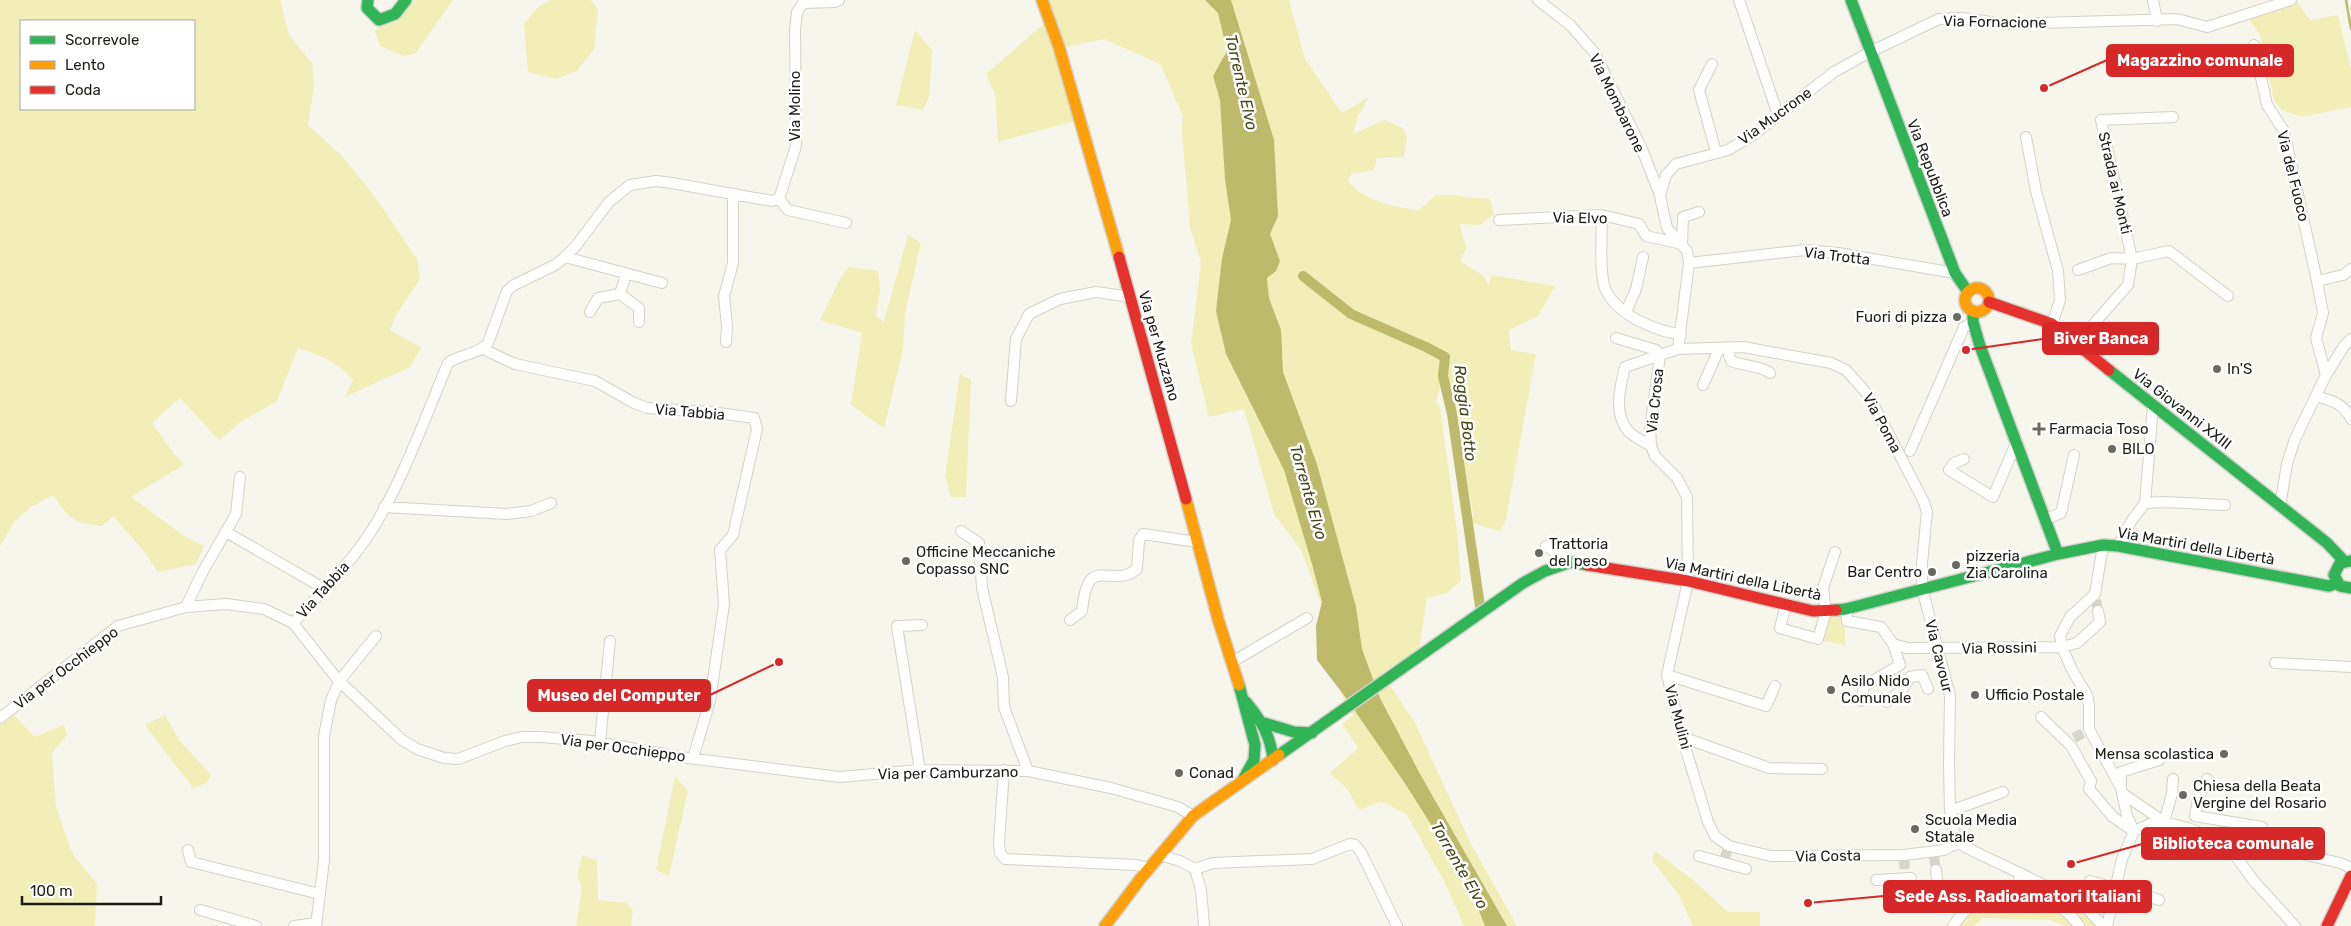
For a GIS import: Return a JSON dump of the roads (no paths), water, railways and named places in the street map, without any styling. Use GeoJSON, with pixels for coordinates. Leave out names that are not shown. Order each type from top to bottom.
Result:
{"type":"FeatureCollection","features":[{"type":"Feature","properties":{"kind":"main road"},"geometry":{"type":"LineString","coordinates":[[368,0],[367,8],[379,20],[390,18],[399,11],[406,0]]}},
{"type":"Feature","properties":{"kind":"main road","name":"Via per Muzzano"},"geometry":{"type":"LineString","coordinates":[[1042,0],[1059,47],[1218,619],[1244,700],[1255,744],[1254,760],[1242,781]]}},
{"type":"Feature","properties":{"kind":"main road","name":"Via Repubblica"},"geometry":{"type":"LineString","coordinates":[[1851,0],[1955,273],[1968,292]]}},
{"type":"Feature","properties":{"kind":"main road"},"geometry":{"type":"LineString","coordinates":[[1973,316],[1983,311],[1989,302],[1988,294],[1983,289],[1975,288],[1968,292],[1966,303],[1973,316],[2058,554]]}},
{"type":"Feature","properties":{"kind":"main road","name":"Via Giovanni XXIII"},"geometry":{"type":"LineString","coordinates":[[1989,302],[2052,324],[2327,543],[2347,561]]}},
{"type":"Feature","properties":{"kind":"main road","name":"Via Martiri della Libertà"},"geometry":{"type":"LineString","coordinates":[[1312,734],[1523,583],[1545,571],[1571,562],[1688,581],[1812,611],[1846,609],[2058,554],[2102,545],[2118,546],[2329,586],[2337,583],[2344,588],[2351,588]]}},
{"type":"Feature","properties":{"kind":"main road"},"geometry":{"type":"LineString","coordinates":[[2337,583],[2334,570],[2347,561]]}},
{"type":"Feature","properties":{"kind":"main road","name":"Via per Muzzano"},"geometry":{"type":"LineString","coordinates":[[1244,700],[1264,723],[1270,736],[1273,760]]}},
{"type":"Feature","properties":{"kind":"main road"},"geometry":{"type":"LineString","coordinates":[[1264,723],[1294,732],[1312,734]]}},
{"type":"Feature","properties":{"kind":"main road"},"geometry":{"type":"LineString","coordinates":[[1105,926],[1149,868],[1193,816],[1312,734]]}},
{"type":"Feature","properties":{"kind":"main road"},"geometry":{"type":"LineString","coordinates":[[1255,744],[1273,760]]}},
{"type":"Feature","properties":{"kind":"main road"},"geometry":{"type":"LineString","coordinates":[[2327,926],[2351,876]]}},
{"type":"Feature","properties":{"kind":"street","name":"Via Molino"},"geometry":{"type":"LineString","coordinates":[[779,199],[796,146],[795,30],[797,12],[803,3],[835,2],[839,0]]}},
{"type":"Feature","properties":{"kind":"street","name":"Via Mombarone"},"geometry":{"type":"LineString","coordinates":[[1538,0],[1570,25],[1594,52],[1641,148],[1660,196]]}},
{"type":"Feature","properties":{"kind":"street"},"geometry":{"type":"LineString","coordinates":[[1739,0],[1778,115]]}},
{"type":"Feature","properties":{"kind":"street"},"geometry":{"type":"LineString","coordinates":[[2153,0],[2157,21]]}},
{"type":"Feature","properties":{"kind":"street","name":"Via Fornacione"},"geometry":{"type":"LineString","coordinates":[[1870,52],[1939,19],[1963,18],[2004,24],[2177,19],[2207,27],[2291,0]]}},
{"type":"Feature","properties":{"kind":"street","name":"Via del Fuoco"},"geometry":{"type":"LineString","coordinates":[[2254,45],[2267,105],[2284,131],[2317,281],[2323,313],[2316,338],[2326,375]]}},
{"type":"Feature","properties":{"kind":"street","name":"Via Mucrone"},"geometry":{"type":"LineString","coordinates":[[1682,244],[1666,228],[1660,196],[1666,175],[1676,164],[1728,150],[1748,138],[1834,72],[1870,52]]}},
{"type":"Feature","properties":{"kind":"street"},"geometry":{"type":"LineString","coordinates":[[1712,64],[1699,90],[1716,152]]}},
{"type":"Feature","properties":{"kind":"street","name":"Strada ai Monti"},"geometry":{"type":"LineString","coordinates":[[2077,343],[2128,285],[2132,258],[2101,120],[2174,117]]}},
{"type":"Feature","properties":{"kind":"street"},"geometry":{"type":"LineString","coordinates":[[2026,137],[2036,191],[2058,271],[2060,300],[2052,324]]}},
{"type":"Feature","properties":{"kind":"street"},"geometry":{"type":"LineString","coordinates":[[483,349],[488,342],[508,291],[514,285],[555,265],[565,257],[576,247],[609,202],[630,185],[656,181],[772,201],[779,199],[788,210],[846,223]]}},
{"type":"Feature","properties":{"kind":"street"},"geometry":{"type":"LineString","coordinates":[[726,342],[727,326],[724,296],[732,263],[733,194]]}},
{"type":"Feature","properties":{"kind":"street"},"geometry":{"type":"LineString","coordinates":[[1678,349],[1689,263],[1687,251],[1682,244],[1683,217],[1699,212]]}},
{"type":"Feature","properties":{"kind":"street"},"geometry":{"type":"LineString","coordinates":[[1602,215],[1604,287],[1615,304],[1652,326],[1681,335]]}},
{"type":"Feature","properties":{"kind":"street","name":"Via Elvo"},"geometry":{"type":"LineString","coordinates":[[1499,220],[1602,215],[1639,224],[1646,236],[1682,244]]}},
{"type":"Feature","properties":{"kind":"street","name":"Via Trotta"},"geometry":{"type":"LineString","coordinates":[[1689,263],[1805,250],[1838,253],[1955,273]]}},
{"type":"Feature","properties":{"kind":"street"},"geometry":{"type":"LineString","coordinates":[[2078,270],[2111,258],[2132,258],[2169,251],[2228,296]]}},
{"type":"Feature","properties":{"kind":"street"},"geometry":{"type":"LineString","coordinates":[[565,257],[662,283]]}},
{"type":"Feature","properties":{"kind":"street"},"geometry":{"type":"LineString","coordinates":[[1626,312],[1636,290],[1644,257]]}},
{"type":"Feature","properties":{"kind":"street"},"geometry":{"type":"LineString","coordinates":[[2317,281],[2343,275],[2351,269]]}},
{"type":"Feature","properties":{"kind":"street"},"geometry":{"type":"LineString","coordinates":[[620,294],[626,274]]}},
{"type":"Feature","properties":{"kind":"street"},"geometry":{"type":"LineString","coordinates":[[1011,401],[1016,339],[1028,314],[1060,299],[1096,292],[1130,297]]}},
{"type":"Feature","properties":{"kind":"street"},"geometry":{"type":"LineString","coordinates":[[590,312],[598,298],[620,294],[639,308],[639,322]]}},
{"type":"Feature","properties":{"kind":"street"},"geometry":{"type":"LineString","coordinates":[[1910,451],[1964,326],[1973,316]]}},
{"type":"Feature","properties":{"kind":"street"},"geometry":{"type":"LineString","coordinates":[[1616,338],[1656,350],[1660,355]]}},
{"type":"Feature","properties":{"kind":"street"},"geometry":{"type":"LineString","coordinates":[[2280,506],[2290,456],[2326,375],[2344,346],[2351,339]]}},
{"type":"Feature","properties":{"kind":"street","name":"Via Poma"},"geometry":{"type":"LineString","coordinates":[[1678,349],[1743,347],[1831,363],[1846,370],[1857,380],[1869,396],[1924,502],[1927,512],[1922,564],[1922,588]]}},
{"type":"Feature","properties":{"kind":"street"},"geometry":{"type":"LineString","coordinates":[[1723,348],[1731,361],[1748,367],[1766,369],[1770,372]]}},
{"type":"Feature","properties":{"kind":"street"},"geometry":{"type":"LineString","coordinates":[[1704,385],[1723,348]]}},
{"type":"Feature","properties":{"kind":"street","name":"Via Tabbia"},"geometry":{"type":"LineString","coordinates":[[293,623],[344,568],[364,542],[384,508],[448,363],[453,360],[483,349],[515,364],[595,381],[634,403],[647,408],[712,412],[754,418],[757,429],[733,535],[720,550],[724,604],[710,701],[694,758]]}},
{"type":"Feature","properties":{"kind":"street","name":"Via Crosa"},"geometry":{"type":"LineString","coordinates":[[1651,446],[1629,432],[1622,421],[1619,408],[1619,388],[1625,367],[1678,349]]}},
{"type":"Feature","properties":{"kind":"street","name":"Via Crosa"},"geometry":{"type":"LineString","coordinates":[[1660,355],[1650,429],[1651,446],[1655,456],[1677,478],[1687,497],[1688,581]]}},
{"type":"Feature","properties":{"kind":"street"},"geometry":{"type":"LineString","coordinates":[[2316,396],[2340,404],[2347,411],[2351,419]]}},
{"type":"Feature","properties":{"kind":"street"},"geometry":{"type":"LineString","coordinates":[[2118,546],[2132,520],[2145,503],[2152,405]]}},
{"type":"Feature","properties":{"kind":"street"},"geometry":{"type":"LineString","coordinates":[[1964,459],[1954,463],[1950,470],[1993,497],[2017,441]]}},
{"type":"Feature","properties":{"kind":"street"},"geometry":{"type":"LineString","coordinates":[[2046,519],[2061,513],[2074,455]]}},
{"type":"Feature","properties":{"kind":"street"},"geometry":{"type":"LineString","coordinates":[[186,607],[202,572],[236,514],[240,478]]}},
{"type":"Feature","properties":{"kind":"street"},"geometry":{"type":"LineString","coordinates":[[384,508],[507,514],[531,511],[551,503]]}},
{"type":"Feature","properties":{"kind":"street"},"geometry":{"type":"LineString","coordinates":[[2145,503],[2225,505]]}},
{"type":"Feature","properties":{"kind":"street"},"geometry":{"type":"LineString","coordinates":[[961,531],[979,543],[982,588],[1003,677],[1004,707],[1028,771]]}},
{"type":"Feature","properties":{"kind":"street"},"geometry":{"type":"LineString","coordinates":[[226,532],[325,589]]}},
{"type":"Feature","properties":{"kind":"street"},"geometry":{"type":"LineString","coordinates":[[1070,620],[1082,611],[1084,591],[1088,581],[1098,575],[1130,575],[1137,569],[1138,540],[1143,534],[1197,542]]}},
{"type":"Feature","properties":{"kind":"street"},"geometry":{"type":"LineString","coordinates":[[2102,545],[2096,597],[2070,617],[2060,636],[2062,647],[2072,670],[2087,695],[2089,705],[2087,730],[2122,790],[2164,822],[2215,837],[2226,843],[2294,852],[2340,863],[2351,868]]}},
{"type":"Feature","properties":{"kind":"street"},"geometry":{"type":"LineString","coordinates":[[1546,546],[1571,562]]}},
{"type":"Feature","properties":{"kind":"street"},"geometry":{"type":"LineString","coordinates":[[1786,604],[1780,628],[1818,639],[1826,611],[1820,588],[1834,552]]}},
{"type":"Feature","properties":{"kind":"street","name":"Via Mulini"},"geometry":{"type":"LineString","coordinates":[[1688,581],[1667,675],[1682,737],[1708,822],[1726,854]]}},
{"type":"Feature","properties":{"kind":"street","name":"Via Cavour"},"geometry":{"type":"LineString","coordinates":[[1922,588],[1950,696],[1950,811],[1954,832],[1959,842]]}},
{"type":"Feature","properties":{"kind":"street","name":"Via per Occhieppo"},"geometry":{"type":"LineString","coordinates":[[0,718],[118,626],[186,607],[226,604],[264,610],[293,623],[340,680],[401,739],[416,749],[444,758],[458,759],[472,755],[488,746],[522,737],[600,742],[694,758],[816,775]]}},
{"type":"Feature","properties":{"kind":"street"},"geometry":{"type":"LineString","coordinates":[[1846,609],[1847,621],[1881,627],[1893,644],[1900,665],[1864,686],[1861,701]]}},
{"type":"Feature","properties":{"kind":"street"},"geometry":{"type":"LineString","coordinates":[[2062,647],[2077,643],[2100,622],[2098,611]]}},
{"type":"Feature","properties":{"kind":"street"},"geometry":{"type":"LineString","coordinates":[[1232,662],[1307,618]]}},
{"type":"Feature","properties":{"kind":"street"},"geometry":{"type":"LineString","coordinates":[[920,770],[897,626],[922,625]]}},
{"type":"Feature","properties":{"kind":"street"},"geometry":{"type":"LineString","coordinates":[[294,926],[316,925],[324,860],[324,736],[331,700],[340,680],[376,636]]}},
{"type":"Feature","properties":{"kind":"street"},"geometry":{"type":"LineString","coordinates":[[600,742],[610,640]]}},
{"type":"Feature","properties":{"kind":"street","name":"Via Rossini"},"geometry":{"type":"LineString","coordinates":[[1893,644],[1907,648],[2062,647]]}},
{"type":"Feature","properties":{"kind":"street"},"geometry":{"type":"LineString","coordinates":[[2275,663],[2351,667]]}},
{"type":"Feature","properties":{"kind":"street"},"geometry":{"type":"LineString","coordinates":[[1887,702],[1902,690],[1906,673],[1922,675],[1928,689]]}},
{"type":"Feature","properties":{"kind":"street"},"geometry":{"type":"LineString","coordinates":[[1667,675],[1766,706],[1775,686]]}},
{"type":"Feature","properties":{"kind":"street"},"geometry":{"type":"LineString","coordinates":[[2040,717],[2071,740],[2091,781],[2089,789],[2113,818],[2134,831]]}},
{"type":"Feature","properties":{"kind":"street"},"geometry":{"type":"LineString","coordinates":[[1682,737],[1769,768],[1822,769]]}},
{"type":"Feature","properties":{"kind":"street"},"geometry":{"type":"LineString","coordinates":[[2134,831],[2127,816],[2121,772],[2159,760]]}},
{"type":"Feature","properties":{"kind":"street","name":"Via per Camburzano"},"geometry":{"type":"LineString","coordinates":[[816,775],[839,777],[920,770],[1028,771],[1062,776],[1178,806],[1193,816]]}},
{"type":"Feature","properties":{"kind":"street"},"geometry":{"type":"LineString","coordinates":[[1004,770],[999,843],[1000,853],[1004,859],[1136,865],[1149,868]]}},
{"type":"Feature","properties":{"kind":"street"},"geometry":{"type":"LineString","coordinates":[[2164,822],[2172,794],[2173,779]]}},
{"type":"Feature","properties":{"kind":"street"},"geometry":{"type":"LineString","coordinates":[[2207,779],[2198,800],[2195,816],[2262,827],[2257,834],[2222,832],[2215,837]]}},
{"type":"Feature","properties":{"kind":"street"},"geometry":{"type":"LineString","coordinates":[[1950,811],[2003,792]]}},
{"type":"Feature","properties":{"kind":"street"},"geometry":{"type":"LineString","coordinates":[[2020,878],[2082,903],[2105,926],[2118,887],[2122,859],[2134,831],[2150,824],[2164,822]]}},
{"type":"Feature","properties":{"kind":"street"},"geometry":{"type":"LineString","coordinates":[[1959,842],[2020,878],[2066,913],[2079,926]]}},
{"type":"Feature","properties":{"kind":"street","name":"Via Costa"},"geometry":{"type":"LineString","coordinates":[[1726,854],[1904,857],[1934,855],[1959,842]]}},
{"type":"Feature","properties":{"kind":"street"},"geometry":{"type":"LineString","coordinates":[[2226,843],[2254,881],[2295,926]]}},
{"type":"Feature","properties":{"kind":"street"},"geometry":{"type":"LineString","coordinates":[[1195,870],[1213,863],[1312,859],[1350,844],[1355,845],[1361,852],[1397,926]]}},
{"type":"Feature","properties":{"kind":"street"},"geometry":{"type":"LineString","coordinates":[[188,850],[191,862],[320,894]]}},
{"type":"Feature","properties":{"kind":"street"},"geometry":{"type":"LineString","coordinates":[[1699,856],[1726,854],[1746,869]]}},
{"type":"Feature","properties":{"kind":"street"},"geometry":{"type":"LineString","coordinates":[[1160,855],[1180,861],[1195,870],[1200,890],[1204,926]]}},
{"type":"Feature","properties":{"kind":"street"},"geometry":{"type":"LineString","coordinates":[[1876,880],[1907,877]]}},
{"type":"Feature","properties":{"kind":"street"},"geometry":{"type":"LineString","coordinates":[[1953,926],[1962,915],[1981,899],[2008,892],[2020,878]]}},
{"type":"Feature","properties":{"kind":"street"},"geometry":{"type":"LineString","coordinates":[[2082,903],[2090,881],[2118,887],[2160,900]]}},
{"type":"Feature","properties":{"kind":"street"},"geometry":{"type":"LineString","coordinates":[[200,910],[256,926]]}},
{"type":"Feature","properties":{"kind":"water","name":"Torrente Elvo"},"geometry":{"type":"Polygon","coordinates":[[[1205,0],[1231,0],[1274,140],[1278,216],[1270,234],[1280,261],[1276,271],[1267,278],[1269,298],[1281,330],[1283,372],[1317,464],[1356,607],[1362,649],[1380,698],[1420,774],[1507,926],[1485,926],[1468,883],[1406,785],[1346,698],[1317,660],[1316,626],[1322,602],[1312,564],[1284,470],[1226,354],[1216,311],[1222,258],[1231,220],[1225,179],[1220,100],[1213,76],[1227,51],[1218,13],[1205,0]]]}},
{"type":"Feature","properties":{"kind":"waterway"},"geometry":{"type":"LineString","coordinates":[[2346,0],[2351,29]]}},
{"type":"Feature","properties":{"kind":"waterway","name":"Roggia Botto"},"geometry":{"type":"LineString","coordinates":[[1303,276],[1351,314],[1445,357],[1443,376],[1452,414],[1480,606]]}},
{"type":"Feature","properties":{"kind":"tunnel"},"geometry":{"type":"LineString","coordinates":[[2096,600],[2098,611]]}},
{"type":"Feature","properties":{"kind":"tunnel"},"geometry":{"type":"LineString","coordinates":[[2074,738],[2085,732]]}},
{"type":"Feature","properties":{"kind":"tunnel"},"geometry":{"type":"LineString","coordinates":[[1725,858],[1728,848]]}},
{"type":"Feature","properties":{"kind":"tunnel"},"geometry":{"type":"LineString","coordinates":[[1934,856],[1936,870]]}},
{"type":"Feature","properties":{"kind":"tunnel"},"geometry":{"type":"LineString","coordinates":[[1904,859],[1905,873]]}},
{"type":"Feature","properties":{"kind":"place","name":"Magazzino comunale"},"geometry":{"type":"Point","coordinates":[2044,88]}},
{"type":"Feature","properties":{"kind":"place","name":"Fuori di pizza"},"geometry":{"type":"Point","coordinates":[1957,317]}},
{"type":"Feature","properties":{"kind":"place","name":"Biver Banca"},"geometry":{"type":"Point","coordinates":[1966,350]}},
{"type":"Feature","properties":{"kind":"place","name":"In'S"},"geometry":{"type":"Point","coordinates":[2217,369]}},
{"type":"Feature","properties":{"kind":"place","name":"Farmacia Toso"},"geometry":{"type":"Point","coordinates":[2039,429]}},
{"type":"Feature","properties":{"kind":"place","name":"BILO"},"geometry":{"type":"Point","coordinates":[2112,449]}},
{"type":"Feature","properties":{"kind":"place","name":"Trattoria del peso"},"geometry":{"type":"Point","coordinates":[1539,553]}},
{"type":"Feature","properties":{"kind":"place","name":"Officine Meccaniche Copasso SNC"},"geometry":{"type":"Point","coordinates":[906,561]}},
{"type":"Feature","properties":{"kind":"place","name":"pizzeria Zia Carolina"},"geometry":{"type":"Point","coordinates":[1956,565]}},
{"type":"Feature","properties":{"kind":"place","name":"Bar Centro"},"geometry":{"type":"Point","coordinates":[1932,572]}},
{"type":"Feature","properties":{"kind":"place","name":"Museo del Computer"},"geometry":{"type":"Point","coordinates":[779,662]}},
{"type":"Feature","properties":{"kind":"place","name":"Asilo Nido Comunale"},"geometry":{"type":"Point","coordinates":[1831,690]}},
{"type":"Feature","properties":{"kind":"place","name":"Ufficio Postale"},"geometry":{"type":"Point","coordinates":[1975,695]}},
{"type":"Feature","properties":{"kind":"place","name":"Mensa scolastica"},"geometry":{"type":"Point","coordinates":[2224,754]}},
{"type":"Feature","properties":{"kind":"place","name":"Conad"},"geometry":{"type":"Point","coordinates":[1179,773]}},
{"type":"Feature","properties":{"kind":"place","name":"Chiesa della Beata Vergine del Rosario"},"geometry":{"type":"Point","coordinates":[2183,795]}},
{"type":"Feature","properties":{"kind":"place","name":"Scuola Media Statale"},"geometry":{"type":"Point","coordinates":[1915,829]}},
{"type":"Feature","properties":{"kind":"place","name":"Biblioteca comunale"},"geometry":{"type":"Point","coordinates":[2071,864]}},
{"type":"Feature","properties":{"kind":"place","name":"Sede Ass. Radioamatori Italiani"},"geometry":{"type":"Point","coordinates":[1808,903]}}]}
